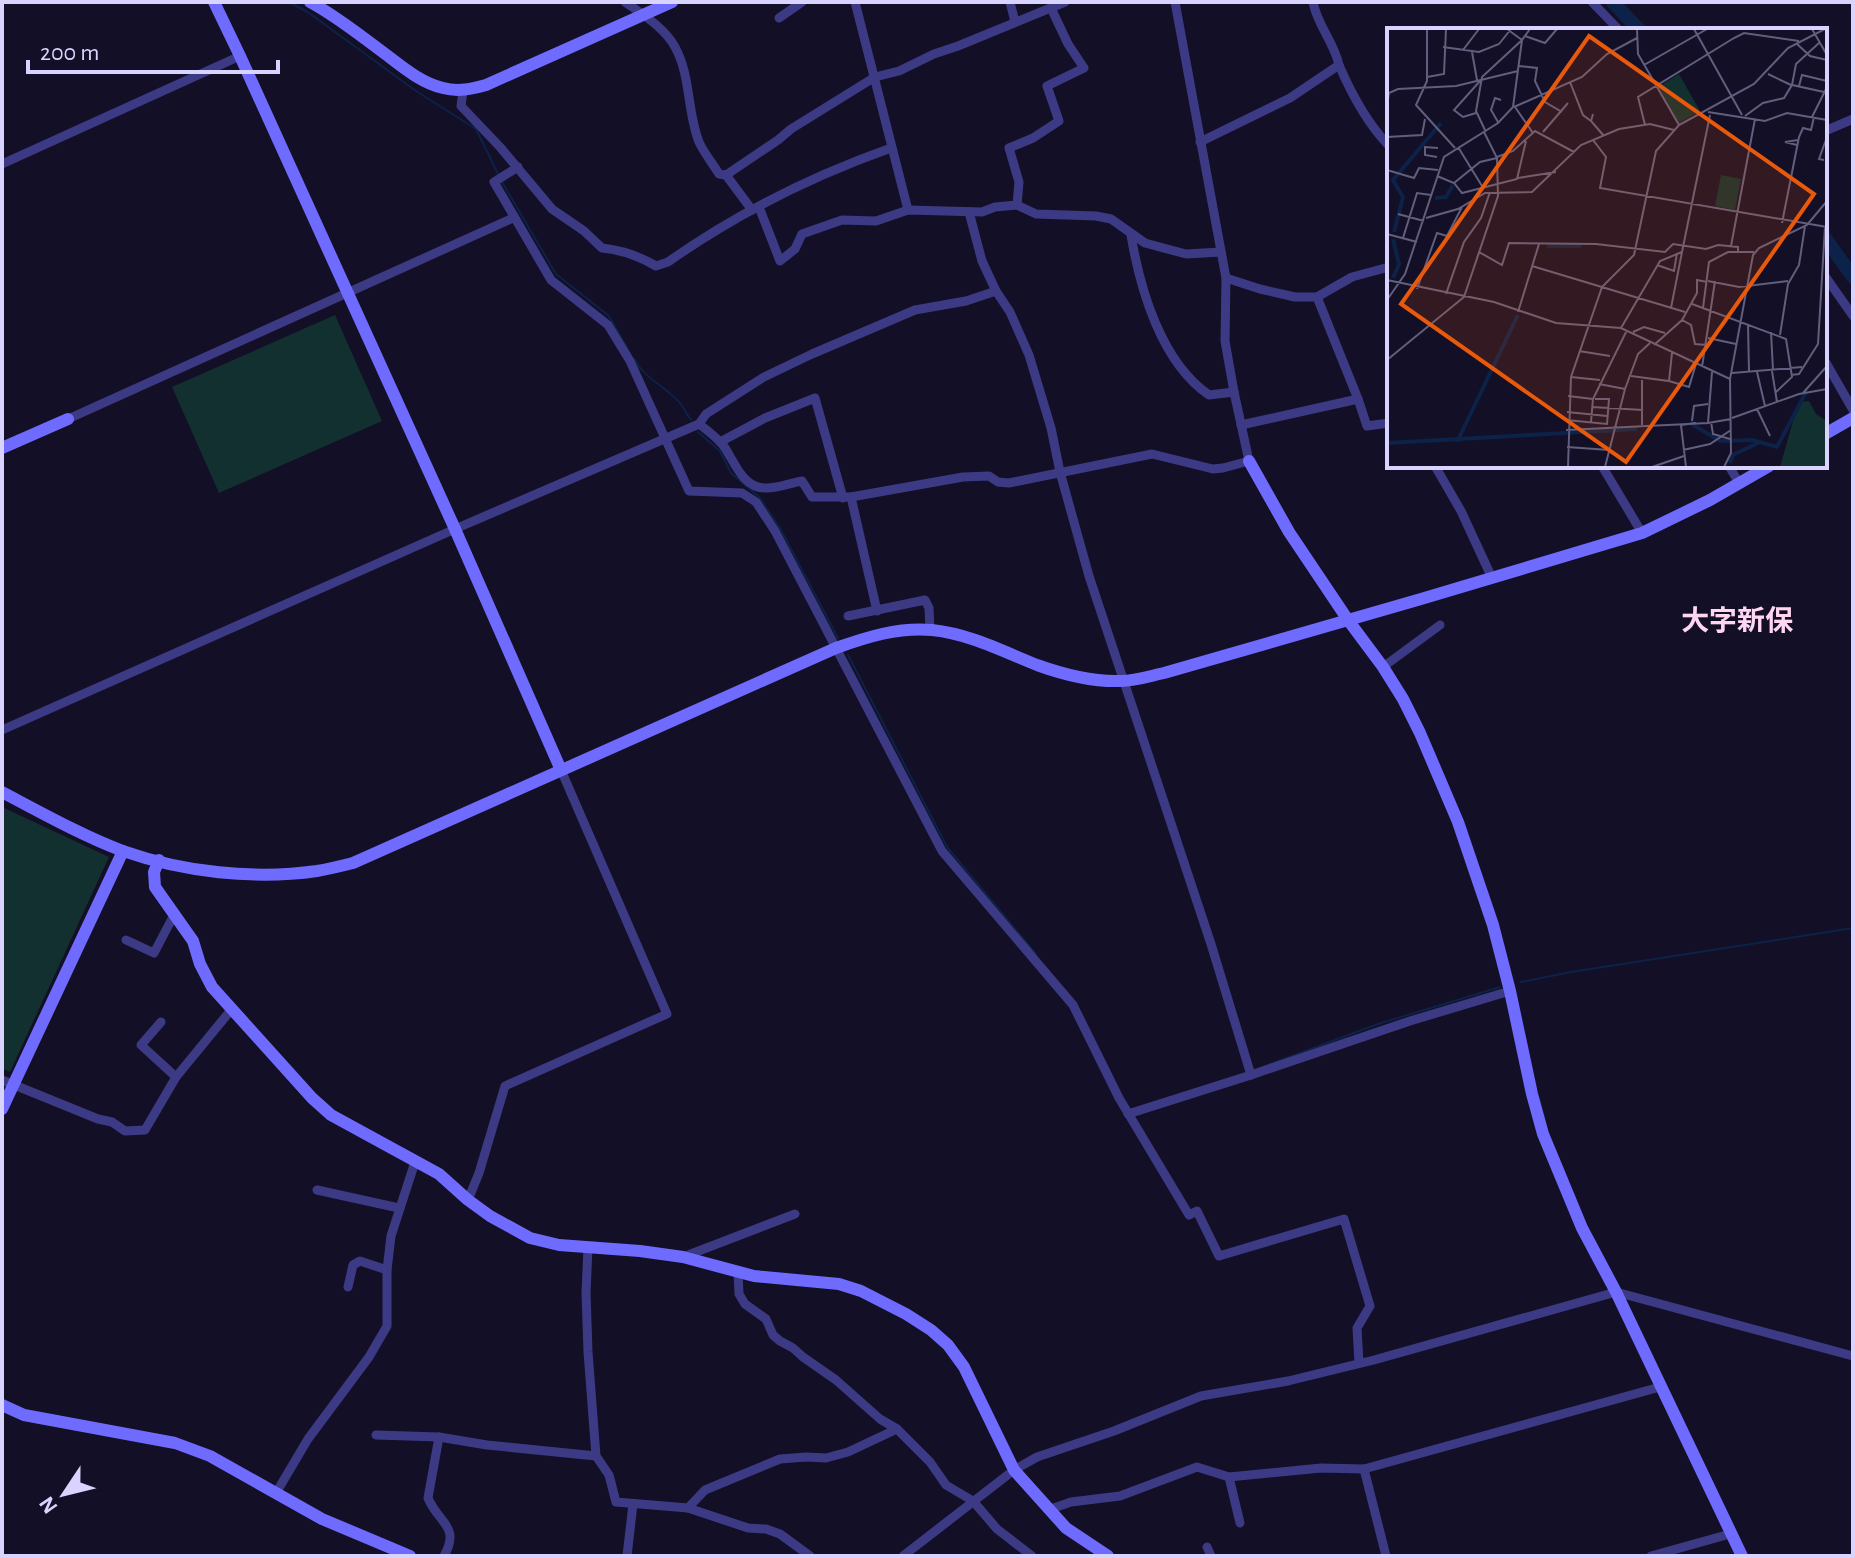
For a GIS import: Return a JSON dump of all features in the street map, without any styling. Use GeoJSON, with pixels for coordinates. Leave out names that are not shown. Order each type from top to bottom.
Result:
{"type":"FeatureCollection","features":[{"type":"Feature","properties":{"kind":"street"},"geometry":{"type":"LineString","coordinates":[[214,2],[455,529],[667,1014],[505,1086],[468,1200]]}},
{"type":"Feature","properties":{"kind":"street"},"geometry":{"type":"LineString","coordinates":[[310,2],[325,6],[407,70],[430,84],[463,91],[486,85],[672,2]]}},
{"type":"Feature","properties":{"kind":"street"},"geometry":{"type":"LineString","coordinates":[[625,2],[666,34],[675,46],[686,78],[699,143],[719,174],[726,175],[755,209],[780,261],[795,249],[802,234],[842,220],[876,221],[908,210],[982,212],[1017,205],[1036,214],[1111,219],[1145,243],[1186,254],[1221,252]]}},
{"type":"Feature","properties":{"kind":"street"},"geometry":{"type":"LineString","coordinates":[[779,18],[802,2]]}},
{"type":"Feature","properties":{"kind":"street"},"geometry":{"type":"LineString","coordinates":[[855,2],[908,210]]}},
{"type":"Feature","properties":{"kind":"street"},"geometry":{"type":"LineString","coordinates":[[1010,2],[1015,22]]}},
{"type":"Feature","properties":{"kind":"street"},"geometry":{"type":"LineString","coordinates":[[726,175],[791,129],[875,77],[899,71],[1065,2]]}},
{"type":"Feature","properties":{"kind":"street"},"geometry":{"type":"LineString","coordinates":[[1175,2],[1226,278],[1225,341],[1249,461],[1289,532],[1383,667],[1420,733],[1458,822],[1493,925],[1543,1134],[1582,1228],[1616,1292],[1742,1556]]}},
{"type":"Feature","properties":{"kind":"street"},"geometry":{"type":"LineString","coordinates":[[1313,2],[1316,16],[1336,53],[1346,83],[1387,143]]}},
{"type":"Feature","properties":{"kind":"street"},"geometry":{"type":"LineString","coordinates":[[1592,2],[1617,28]]}},
{"type":"Feature","properties":{"kind":"street"},"geometry":{"type":"LineString","coordinates":[[1017,205],[1019,182],[1009,148],[1033,138],[1059,121],[1047,86],[1084,68],[1068,44],[1051,8]]}},
{"type":"Feature","properties":{"kind":"street"},"geometry":{"type":"LineString","coordinates":[[2,164],[240,56]]}},
{"type":"Feature","properties":{"kind":"street"},"geometry":{"type":"LineString","coordinates":[[1200,142],[1290,98],[1339,65]]}},
{"type":"Feature","properties":{"kind":"street"},"geometry":{"type":"LineString","coordinates":[[463,91],[461,106],[552,209],[602,248],[639,256],[656,266],[813,178],[891,148]]}},
{"type":"Feature","properties":{"kind":"street"},"geometry":{"type":"LineString","coordinates":[[1827,130],[1853,120]]}},
{"type":"Feature","properties":{"kind":"street"},"geometry":{"type":"LineString","coordinates":[[518,167],[494,182],[551,280],[608,325],[630,361],[689,491],[742,493],[756,502],[775,531],[942,851],[1073,1005],[1128,1114],[1189,1215],[1197,1211],[1219,1256],[1344,1219],[1370,1306],[1357,1328],[1359,1363]]}},
{"type":"Feature","properties":{"kind":"street"},"geometry":{"type":"LineString","coordinates":[[969,212],[982,261],[1029,355],[1089,576],[1211,944],[1251,1075]]}},
{"type":"Feature","properties":{"kind":"street"},"geometry":{"type":"LineString","coordinates":[[2,448],[513,218]]}},
{"type":"Feature","properties":{"kind":"street"},"geometry":{"type":"LineString","coordinates":[[1131,235],[1136,268],[1172,356],[1199,388],[1209,395],[1234,392]]}},
{"type":"Feature","properties":{"kind":"street"},"geometry":{"type":"LineString","coordinates":[[1226,278],[1295,297],[1317,297],[1352,277],[1387,268]]}},
{"type":"Feature","properties":{"kind":"street"},"geometry":{"type":"LineString","coordinates":[[1827,279],[1853,316]]}},
{"type":"Feature","properties":{"kind":"street"},"geometry":{"type":"LineString","coordinates":[[2,730],[699,424],[706,414],[764,377],[812,354],[915,310],[966,301],[996,291]]}},
{"type":"Feature","properties":{"kind":"street"},"geometry":{"type":"LineString","coordinates":[[1317,297],[1367,426],[1387,423]]}},
{"type":"Feature","properties":{"kind":"street"},"geometry":{"type":"LineString","coordinates":[[1827,364],[1853,410]]}},
{"type":"Feature","properties":{"kind":"street"},"geometry":{"type":"LineString","coordinates":[[720,442],[765,418],[815,398],[847,497],[877,611]]}},
{"type":"Feature","properties":{"kind":"street"},"geometry":{"type":"LineString","coordinates":[[1241,425],[1358,399]]}},
{"type":"Feature","properties":{"kind":"street"},"geometry":{"type":"LineString","coordinates":[[1827,433],[1853,418]]}},
{"type":"Feature","properties":{"kind":"street"},"geometry":{"type":"LineString","coordinates":[[699,424],[720,442],[737,472],[750,482],[762,489],[802,481],[812,497],[847,497],[963,477],[989,476],[998,482],[1009,483],[1152,454],[1213,469],[1249,461]]}},
{"type":"Feature","properties":{"kind":"street"},"geometry":{"type":"LineString","coordinates":[[1436,468],[1461,511],[1492,578]]}},
{"type":"Feature","properties":{"kind":"street"},"geometry":{"type":"LineString","coordinates":[[1603,468],[1642,533]]}},
{"type":"Feature","properties":{"kind":"street"},"geometry":{"type":"LineString","coordinates":[[1730,468],[1739,483]]}},
{"type":"Feature","properties":{"kind":"street"},"geometry":{"type":"LineString","coordinates":[[2,792],[123,851],[185,867],[227,873],[317,871],[353,863],[836,648],[870,636],[893,631],[930,630],[968,637],[1039,665],[1090,679],[1124,682],[1164,673],[1642,533],[1710,500],[1765,468]]}},
{"type":"Feature","properties":{"kind":"street"},"geometry":{"type":"LineString","coordinates":[[848,616],[925,600],[929,608],[930,630]]}},
{"type":"Feature","properties":{"kind":"street"},"geometry":{"type":"LineString","coordinates":[[1383,667],[1440,625]]}},
{"type":"Feature","properties":{"kind":"street"},"geometry":{"type":"LineString","coordinates":[[2,1109],[8,1083],[123,851]]}},
{"type":"Feature","properties":{"kind":"street"},"geometry":{"type":"LineString","coordinates":[[159,860],[154,872],[155,887],[193,941],[212,987],[331,1115],[439,1174],[490,1216],[530,1238],[559,1245],[683,1257],[738,1272],[839,1284],[861,1291],[906,1314],[948,1345],[964,1367],[1014,1470],[1066,1528],[1108,1556]]}},
{"type":"Feature","properties":{"kind":"street"},"geometry":{"type":"LineString","coordinates":[[154,953],[175,913]]}},
{"type":"Feature","properties":{"kind":"street"},"geometry":{"type":"LineString","coordinates":[[126,940],[165,959]]}},
{"type":"Feature","properties":{"kind":"street"},"geometry":{"type":"LineString","coordinates":[[1128,1114],[1510,991]]}},
{"type":"Feature","properties":{"kind":"street"},"geometry":{"type":"LineString","coordinates":[[8,1083],[112,1122],[125,1131],[145,1130],[176,1077],[231,1010]]}},
{"type":"Feature","properties":{"kind":"street"},"geometry":{"type":"LineString","coordinates":[[161,1022],[141,1045],[176,1077]]}},
{"type":"Feature","properties":{"kind":"street"},"geometry":{"type":"LineString","coordinates":[[276,1493],[308,1439],[369,1357],[387,1326],[387,1270],[391,1236],[415,1162]]}},
{"type":"Feature","properties":{"kind":"street"},"geometry":{"type":"LineString","coordinates":[[317,1190],[399,1208]]}},
{"type":"Feature","properties":{"kind":"street"},"geometry":{"type":"LineString","coordinates":[[683,1257],[795,1214]]}},
{"type":"Feature","properties":{"kind":"street"},"geometry":{"type":"LineString","coordinates":[[588,1247],[586,1293],[596,1456],[609,1475],[616,1502],[688,1508],[748,1528],[766,1529],[780,1534],[810,1556]]}},
{"type":"Feature","properties":{"kind":"street"},"geometry":{"type":"LineString","coordinates":[[348,1287],[353,1265],[360,1261],[387,1270]]}},
{"type":"Feature","properties":{"kind":"street"},"geometry":{"type":"LineString","coordinates":[[738,1272],[739,1294],[745,1304],[766,1319],[773,1335],[897,1429],[930,1462],[946,1485],[973,1501],[997,1529],[1032,1556]]}},
{"type":"Feature","properties":{"kind":"street"},"geometry":{"type":"LineString","coordinates":[[903,1556],[1014,1470],[1037,1457],[1114,1431],[1201,1396],[1288,1381],[1616,1292],[1853,1356]]}},
{"type":"Feature","properties":{"kind":"street"},"geometry":{"type":"LineString","coordinates":[[1048,1510],[1071,1502],[1120,1496],[1197,1467],[1229,1477],[1321,1468],[1364,1469],[1660,1387]]}},
{"type":"Feature","properties":{"kind":"street"},"geometry":{"type":"LineString","coordinates":[[2,1405],[24,1415],[175,1443],[195,1450],[322,1519],[410,1556]]}},
{"type":"Feature","properties":{"kind":"street"},"geometry":{"type":"LineString","coordinates":[[688,1508],[705,1490],[780,1459],[826,1458],[848,1452],[897,1429]]}},
{"type":"Feature","properties":{"kind":"street"},"geometry":{"type":"LineString","coordinates":[[376,1435],[439,1437],[596,1456]]}},
{"type":"Feature","properties":{"kind":"street"},"geometry":{"type":"LineString","coordinates":[[439,1437],[428,1498],[451,1536],[444,1556]]}},
{"type":"Feature","properties":{"kind":"street"},"geometry":{"type":"LineString","coordinates":[[1364,1469],[1386,1556]]}},
{"type":"Feature","properties":{"kind":"street"},"geometry":{"type":"LineString","coordinates":[[1229,1477],[1240,1523]]}},
{"type":"Feature","properties":{"kind":"street"},"geometry":{"type":"LineString","coordinates":[[627,1556],[633,1504]]}},
{"type":"Feature","properties":{"kind":"street"},"geometry":{"type":"LineString","coordinates":[[1651,1556],[1730,1534]]}},
{"type":"Feature","properties":{"kind":"green space"},"geometry":{"type":"Polygon","coordinates":[[[335,315],[382,421],[219,493],[172,387],[335,315]]]}},
{"type":"Feature","properties":{"kind":"green space"},"geometry":{"type":"Polygon","coordinates":[[[2,807],[109,857],[10,1072],[2,1068],[2,807]]]}},
{"type":"Feature","properties":{"kind":"waterway"},"geometry":{"type":"LineString","coordinates":[[289,2],[476,129],[499,176]]}},
{"type":"Feature","properties":{"kind":"waterway"},"geometry":{"type":"LineString","coordinates":[[1613,2],[1637,28]]}},
{"type":"Feature","properties":{"kind":"waterway"},"geometry":{"type":"LineString","coordinates":[[502,182],[556,274],[609,316],[630,353]]}},
{"type":"Feature","properties":{"kind":"waterway"},"geometry":{"type":"LineString","coordinates":[[1827,241],[1853,277]]}},
{"type":"Feature","properties":{"kind":"waterway"},"geometry":{"type":"LineString","coordinates":[[634,359],[644,372],[680,403],[691,420]]}},
{"type":"Feature","properties":{"kind":"waterway"},"geometry":{"type":"LineString","coordinates":[[698,432],[720,451],[731,473],[759,497],[780,528],[838,638]]}},
{"type":"Feature","properties":{"kind":"waterway"},"geometry":{"type":"LineString","coordinates":[[848,655],[947,847],[1036,954]]}},
{"type":"Feature","properties":{"kind":"waterway"},"geometry":{"type":"LineString","coordinates":[[1521,982],[1853,928]]}},
{"type":"Feature","properties":{"kind":"waterway"},"geometry":{"type":"LineString","coordinates":[[1270,1064],[1378,1024],[1500,987]]}},
{"type":"Feature","properties":{"kind":"district","name":"大字新保"},"geometry":{"type":"Point","coordinates":[1737,620]}}]}
